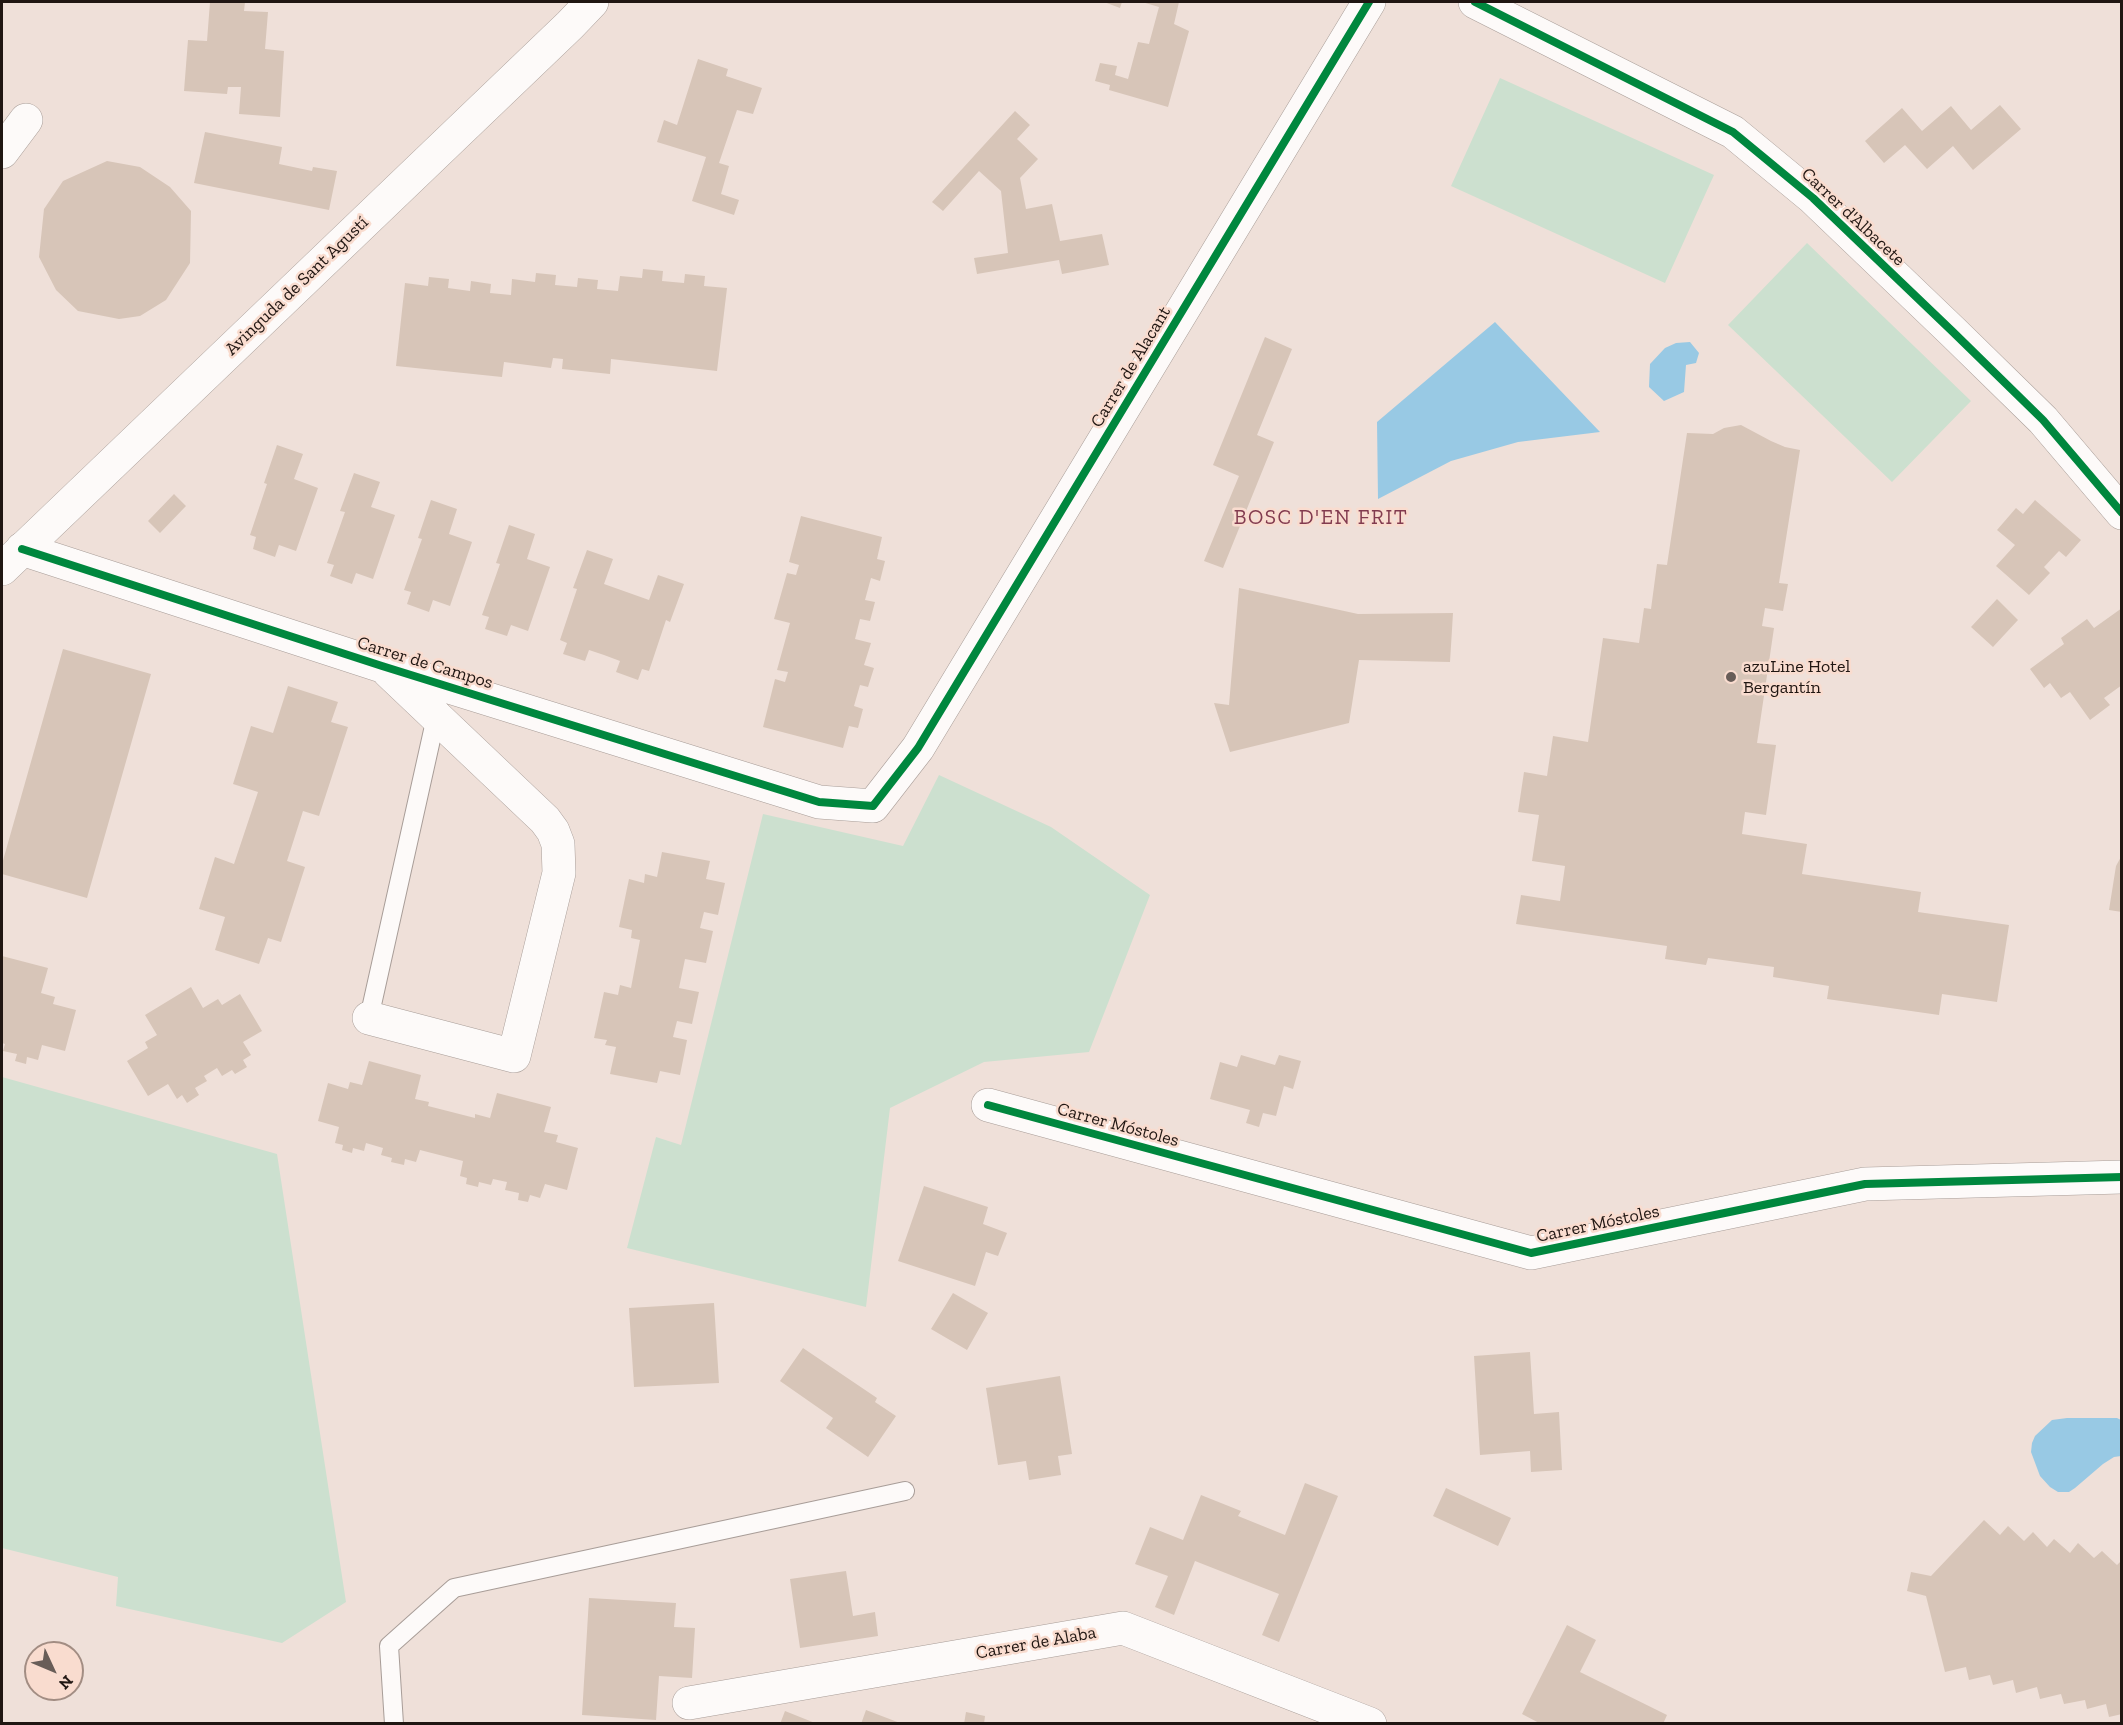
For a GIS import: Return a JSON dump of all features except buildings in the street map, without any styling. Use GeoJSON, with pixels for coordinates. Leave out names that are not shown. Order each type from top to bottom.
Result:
{"type":"FeatureCollection","features":[{"type":"Feature","properties":{"kind":"street","name":"Avinguda de Sant Agustí"},"geometry":{"type":"LineString","coordinates":[[12,559],[592,2]]}},
{"type":"Feature","properties":{"kind":"street","name":"Carrer de Alacant"},"geometry":{"type":"LineString","coordinates":[[819,802],[873,806],[918,748],[1370,2]]}},
{"type":"Feature","properties":{"kind":"street","name":"Carrer d'Albacete"},"geometry":{"type":"LineString","coordinates":[[1474,2],[1733,132],[1821,205],[2043,420],[2121,513]]}},
{"type":"Feature","properties":{"kind":"street"},"geometry":{"type":"LineString","coordinates":[[2,152],[26,120]]}},
{"type":"Feature","properties":{"kind":"street","name":"Carrer de Campos"},"geometry":{"type":"LineString","coordinates":[[12,559],[382,666],[819,802]]}},
{"type":"Feature","properties":{"kind":"street","name":"Carrer de Campos"},"geometry":{"type":"LineString","coordinates":[[369,1017],[514,1056],[559,873],[558,844],[553,831],[544,820],[382,666]]}},
{"type":"Feature","properties":{"kind":"street","name":"Carrer Móstoles"},"geometry":{"type":"LineString","coordinates":[[988,1105],[1531,1253],[1865,1184],[2121,1178]]}},
{"type":"Feature","properties":{"kind":"street","name":"Carrer de Alaba"},"geometry":{"type":"LineString","coordinates":[[689,1703],[1123,1628],[1370,1724]]}},
{"type":"Feature","properties":{"kind":"lane","name":"Carrer de Campos"},"geometry":{"type":"LineString","coordinates":[[369,1017],[436,717]]}},
{"type":"Feature","properties":{"kind":"lane"},"geometry":{"type":"LineString","coordinates":[[394,1724],[389,1646],[454,1588],[905,1491]]}},
{"type":"Feature","properties":{"kind":"green space"},"geometry":{"type":"Polygon","coordinates":[[[1500,78],[1714,175],[1665,283],[1451,186],[1500,78]]]}},
{"type":"Feature","properties":{"kind":"green space"},"geometry":{"type":"Polygon","coordinates":[[[1807,243],[1971,401],[1892,482],[1728,325],[1807,243]]]}},
{"type":"Feature","properties":{"kind":"green space"},"geometry":{"type":"Polygon","coordinates":[[[939,775],[1051,827],[1150,895],[1089,1052],[984,1062],[890,1108],[866,1307],[627,1248],[656,1137],[681,1145],[763,814],[903,846],[939,775]]]}},
{"type":"Feature","properties":{"kind":"green space"},"geometry":{"type":"Polygon","coordinates":[[[2,1077],[277,1154],[346,1602],[282,1643],[116,1606],[118,1577],[2,1548],[2,1077]]]}},
{"type":"Feature","properties":{"kind":"water"},"geometry":{"type":"Polygon","coordinates":[[[1495,322],[1600,432],[1518,442],[1451,461],[1378,499],[1377,422],[1495,322]]]}},
{"type":"Feature","properties":{"kind":"water"},"geometry":{"type":"Polygon","coordinates":[[[1690,342],[1699,353],[1696,363],[1686,365],[1684,392],[1664,401],[1649,387],[1650,364],[1665,348],[1676,343],[1690,342]]]}},
{"type":"Feature","properties":{"kind":"water"},"geometry":{"type":"Polygon","coordinates":[[[2117,1418],[2121,1420],[2121,1456],[2114,1457],[2103,1464],[2069,1492],[2058,1492],[2040,1476],[2031,1452],[2032,1443],[2035,1436],[2052,1420],[2117,1418]]]}},
{"type":"Feature","properties":{"kind":"cycle path"},"geometry":{"type":"LineString","coordinates":[[22,549],[382,666],[819,802],[873,806],[918,748],[1369,2]]}},
{"type":"Feature","properties":{"kind":"cycle path"},"geometry":{"type":"LineString","coordinates":[[1475,2],[1733,132],[1813,198],[2043,420],[2122,513]]}},
{"type":"Feature","properties":{"kind":"cycle path"},"geometry":{"type":"LineString","coordinates":[[988,1105],[1531,1253],[1865,1184],[2122,1177]]}},
{"type":"Feature","properties":{"kind":"place","name":"azuLine Hotel Bergantín"},"geometry":{"type":"Point","coordinates":[1731,677]}},
{"type":"Feature","properties":{"kind":"district","name":"BOSC D'EN FRIT"},"geometry":{"type":"Point","coordinates":[1321,518]}}]}
